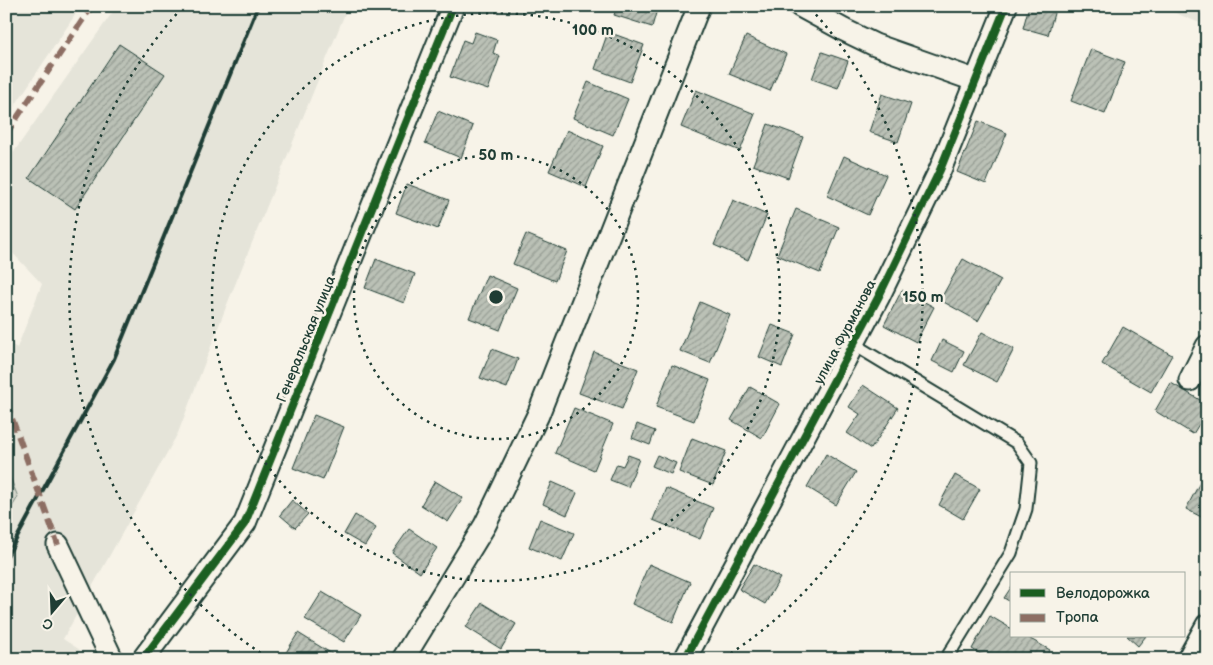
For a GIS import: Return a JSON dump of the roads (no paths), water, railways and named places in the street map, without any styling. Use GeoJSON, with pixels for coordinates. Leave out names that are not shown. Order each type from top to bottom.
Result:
{"type":"FeatureCollection","features":[{"type":"Feature","properties":{"kind":"street","name":"Генеральская улица"},"geometry":{"type":"LineString","coordinates":[[143,659],[245,523],[453,6]]}},
{"type":"Feature","properties":{"kind":"street"},"geometry":{"type":"LineString","coordinates":[[403,659],[485,525],[538,415],[699,6]]}},
{"type":"Feature","properties":{"kind":"street"},"geometry":{"type":"LineString","coordinates":[[800,6],[875,45],[977,81]]}},
{"type":"Feature","properties":{"kind":"street","name":"улица Фурманова"},"geometry":{"type":"LineString","coordinates":[[686,659],[853,344],[940,170],[1006,6]]}},
{"type":"Feature","properties":{"kind":"street"},"geometry":{"type":"LineString","coordinates":[[1190,380],[1207,346]]}},
{"type":"Feature","properties":{"kind":"street"},"geometry":{"type":"LineString","coordinates":[[58,545],[112,659]]}},
{"type":"Feature","properties":{"kind":"street"},"geometry":{"type":"LineString","coordinates":[[1188,659],[1207,625]]}},
{"type":"Feature","properties":{"kind":"lane"},"geometry":{"type":"LineString","coordinates":[[853,344],[1017,443],[1031,463],[1026,508],[1011,554],[946,659]]}},
{"type":"Feature","properties":{"kind":"railway"},"geometry":{"type":"LineString","coordinates":[[6,558],[114,359],[258,6]]}}]}
